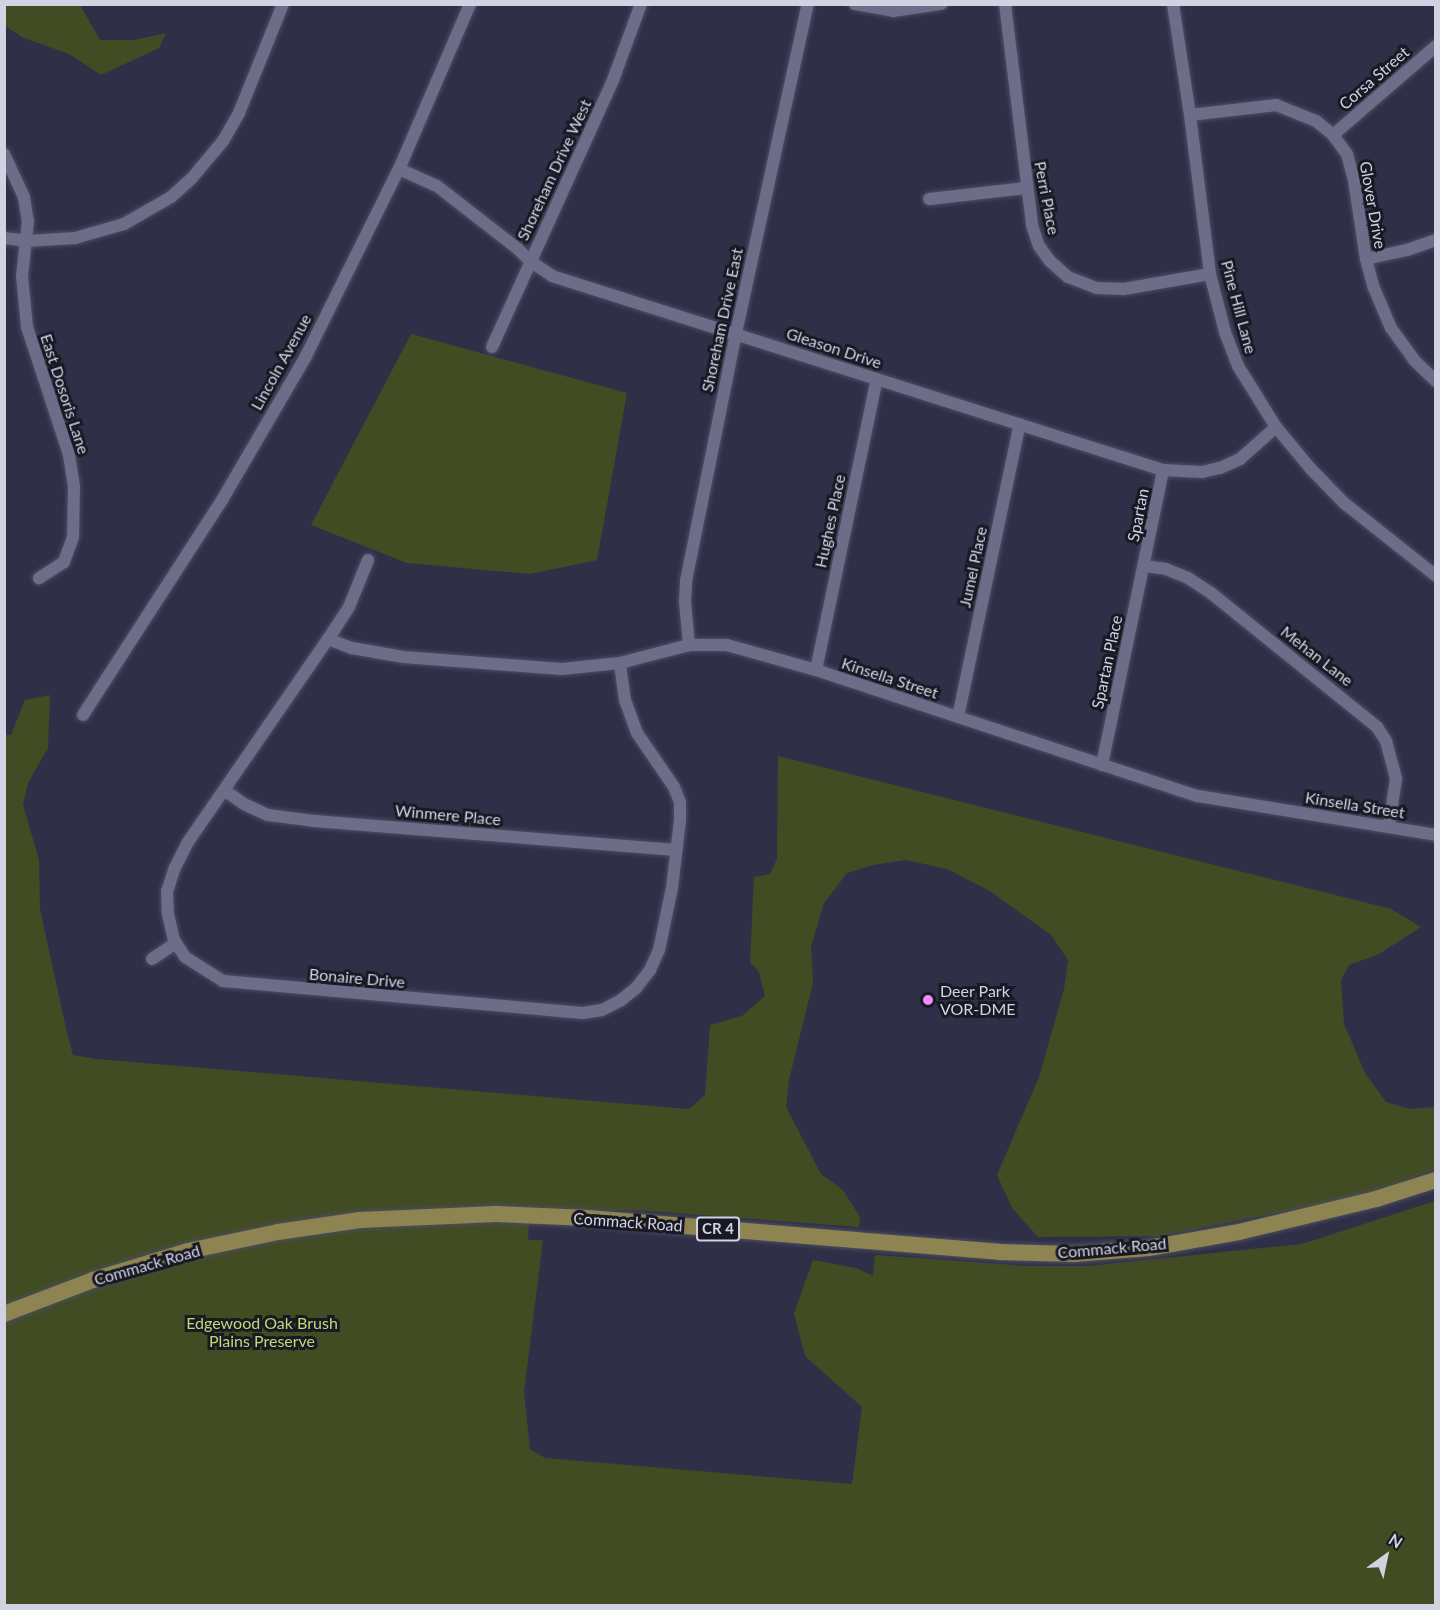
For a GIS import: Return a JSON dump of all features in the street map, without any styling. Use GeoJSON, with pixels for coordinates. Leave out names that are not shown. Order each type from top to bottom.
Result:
{"type":"FeatureCollection","features":[{"type":"Feature","properties":{"kind":"main road","name":"Commack Road"},"geometry":{"type":"LineString","coordinates":[[4,1314],[93,1280],[188,1251],[278,1232],[360,1220],[496,1214],[588,1218],[977,1250],[1074,1254],[1149,1248],[1239,1232],[1376,1199],[1436,1180]]}},
{"type":"Feature","properties":{"kind":"street"},"geometry":{"type":"LineString","coordinates":[[4,238],[27,241],[75,238],[124,224],[149,211],[192,178],[223,141],[239,113],[283,4]]}},
{"type":"Feature","properties":{"kind":"street","name":"Lincoln Avenue"},"geometry":{"type":"LineString","coordinates":[[83,715],[222,500],[306,356],[399,168],[470,4]]}},
{"type":"Feature","properties":{"kind":"street","name":"Shoreham Drive West"},"geometry":{"type":"LineString","coordinates":[[492,347],[613,80],[641,4]]}},
{"type":"Feature","properties":{"kind":"street","name":"Shoreham Drive East"},"geometry":{"type":"LineString","coordinates":[[689,645],[686,580],[736,333],[808,4]]}},
{"type":"Feature","properties":{"kind":"street"},"geometry":{"type":"LineString","coordinates":[[855,4],[893,11],[941,4]]}},
{"type":"Feature","properties":{"kind":"street","name":"Perri Place"},"geometry":{"type":"LineString","coordinates":[[1005,4],[1032,225],[1039,246],[1050,261],[1068,277],[1096,288],[1124,289],[1210,274]]}},
{"type":"Feature","properties":{"kind":"street","name":"Pine Hill Lane"},"geometry":{"type":"LineString","coordinates":[[1173,4],[1210,274],[1225,332],[1238,366],[1276,428],[1344,503],[1436,576]]}},
{"type":"Feature","properties":{"kind":"street","name":"Corsa Street"},"geometry":{"type":"LineString","coordinates":[[1333,135],[1436,46]]}},
{"type":"Feature","properties":{"kind":"street","name":"Glover Drive"},"geometry":{"type":"LineString","coordinates":[[1190,115],[1276,105],[1316,121],[1333,135],[1347,154],[1354,180],[1366,258],[1374,288],[1391,328],[1414,360],[1436,381]]}},
{"type":"Feature","properties":{"kind":"street","name":"East Dosoris Lane"},"geometry":{"type":"LineString","coordinates":[[4,154],[24,197],[28,221],[22,276],[27,327],[69,455],[74,486],[73,537],[64,562],[39,578]]}},
{"type":"Feature","properties":{"kind":"street","name":"Gleason Drive"},"geometry":{"type":"LineString","coordinates":[[399,168],[437,186],[552,276],[1163,470],[1202,472],[1220,468],[1240,459],[1276,428]]}},
{"type":"Feature","properties":{"kind":"street"},"geometry":{"type":"LineString","coordinates":[[929,199],[1026,188]]}},
{"type":"Feature","properties":{"kind":"street"},"geometry":{"type":"LineString","coordinates":[[1366,258],[1407,250],[1436,240]]}},
{"type":"Feature","properties":{"kind":"street","name":"Hughes Place"},"geometry":{"type":"LineString","coordinates":[[816,670],[877,379]]}},
{"type":"Feature","properties":{"kind":"street","name":"Jumel Place"},"geometry":{"type":"LineString","coordinates":[[958,717],[1020,424]]}},
{"type":"Feature","properties":{"kind":"street","name":"Spartan"},"geometry":{"type":"LineString","coordinates":[[1145,566],[1163,470]]}},
{"type":"Feature","properties":{"kind":"street","name":"Bonaire Drive"},"geometry":{"type":"LineString","coordinates":[[368,560],[349,607],[188,842],[175,867],[167,891],[168,914],[176,943],[185,957],[223,981],[583,1013],[602,1010],[620,1002],[636,988],[650,970],[659,950],[672,888],[680,802],[674,787],[638,733],[625,700],[620,663]]}},
{"type":"Feature","properties":{"kind":"street","name":"Spartan Place"},"geometry":{"type":"LineString","coordinates":[[1102,765],[1145,566]]}},
{"type":"Feature","properties":{"kind":"street","name":"Mehan Lane"},"geometry":{"type":"LineString","coordinates":[[1145,566],[1166,569],[1188,578],[1211,593],[1377,727],[1386,741],[1396,779],[1389,826]]}},
{"type":"Feature","properties":{"kind":"street","name":"Kinsella Street"},"geometry":{"type":"LineString","coordinates":[[328,639],[352,648],[403,657],[562,669],[620,663],[689,645],[727,645],[744,648],[1198,796],[1436,835]]}},
{"type":"Feature","properties":{"kind":"street","name":"Winmere Place"},"geometry":{"type":"LineString","coordinates":[[224,790],[244,804],[268,815],[314,821],[676,850]]}},
{"type":"Feature","properties":{"kind":"street"},"geometry":{"type":"LineString","coordinates":[[152,959],[176,943]]}},
{"type":"Feature","properties":{"kind":"green space"},"geometry":{"type":"Polygon","coordinates":[[[4,5],[80,5],[100,40],[134,40],[166,33],[159,48],[101,75],[69,54],[24,38],[5,26],[4,5]]]}},
{"type":"Feature","properties":{"kind":"green space"},"geometry":{"type":"Polygon","coordinates":[[[411,334],[627,393],[597,560],[530,574],[407,563],[311,525],[411,334]]]}},
{"type":"Feature","properties":{"kind":"green space","name":"Edgewood Oak Brush Plains Preserve"},"geometry":{"type":"Polygon","coordinates":[[[50,695],[48,748],[28,783],[23,805],[39,860],[40,909],[73,1055],[96,1059],[689,1109],[705,1095],[710,1025],[742,1016],[765,996],[759,972],[750,962],[754,877],[770,874],[777,859],[778,756],[1391,909],[1421,927],[1379,954],[1349,965],[1341,981],[1344,1024],[1365,1073],[1386,1102],[1410,1109],[1435,1107],[1435,1169],[1367,1195],[1160,1236],[1038,1237],[1012,1208],[997,1175],[1039,1077],[1064,989],[1068,960],[1051,935],[990,891],[947,869],[906,860],[873,865],[847,873],[824,903],[811,947],[813,983],[789,1080],[786,1107],[821,1174],[843,1190],[860,1217],[859,1227],[635,1210],[538,1212],[529,1223],[528,1240],[543,1240],[524,1392],[530,1449],[545,1458],[852,1484],[862,1407],[805,1356],[794,1313],[813,1260],[856,1268],[873,1276],[875,1255],[1028,1266],[1088,1266],[1302,1244],[1435,1201],[1435,1605],[5,1605],[4,735],[11,735],[25,700],[50,695]]]}},
{"type":"Feature","properties":{"kind":"place","name":"Deer Park VOR-DME"},"geometry":{"type":"Point","coordinates":[928,1000]}}]}
